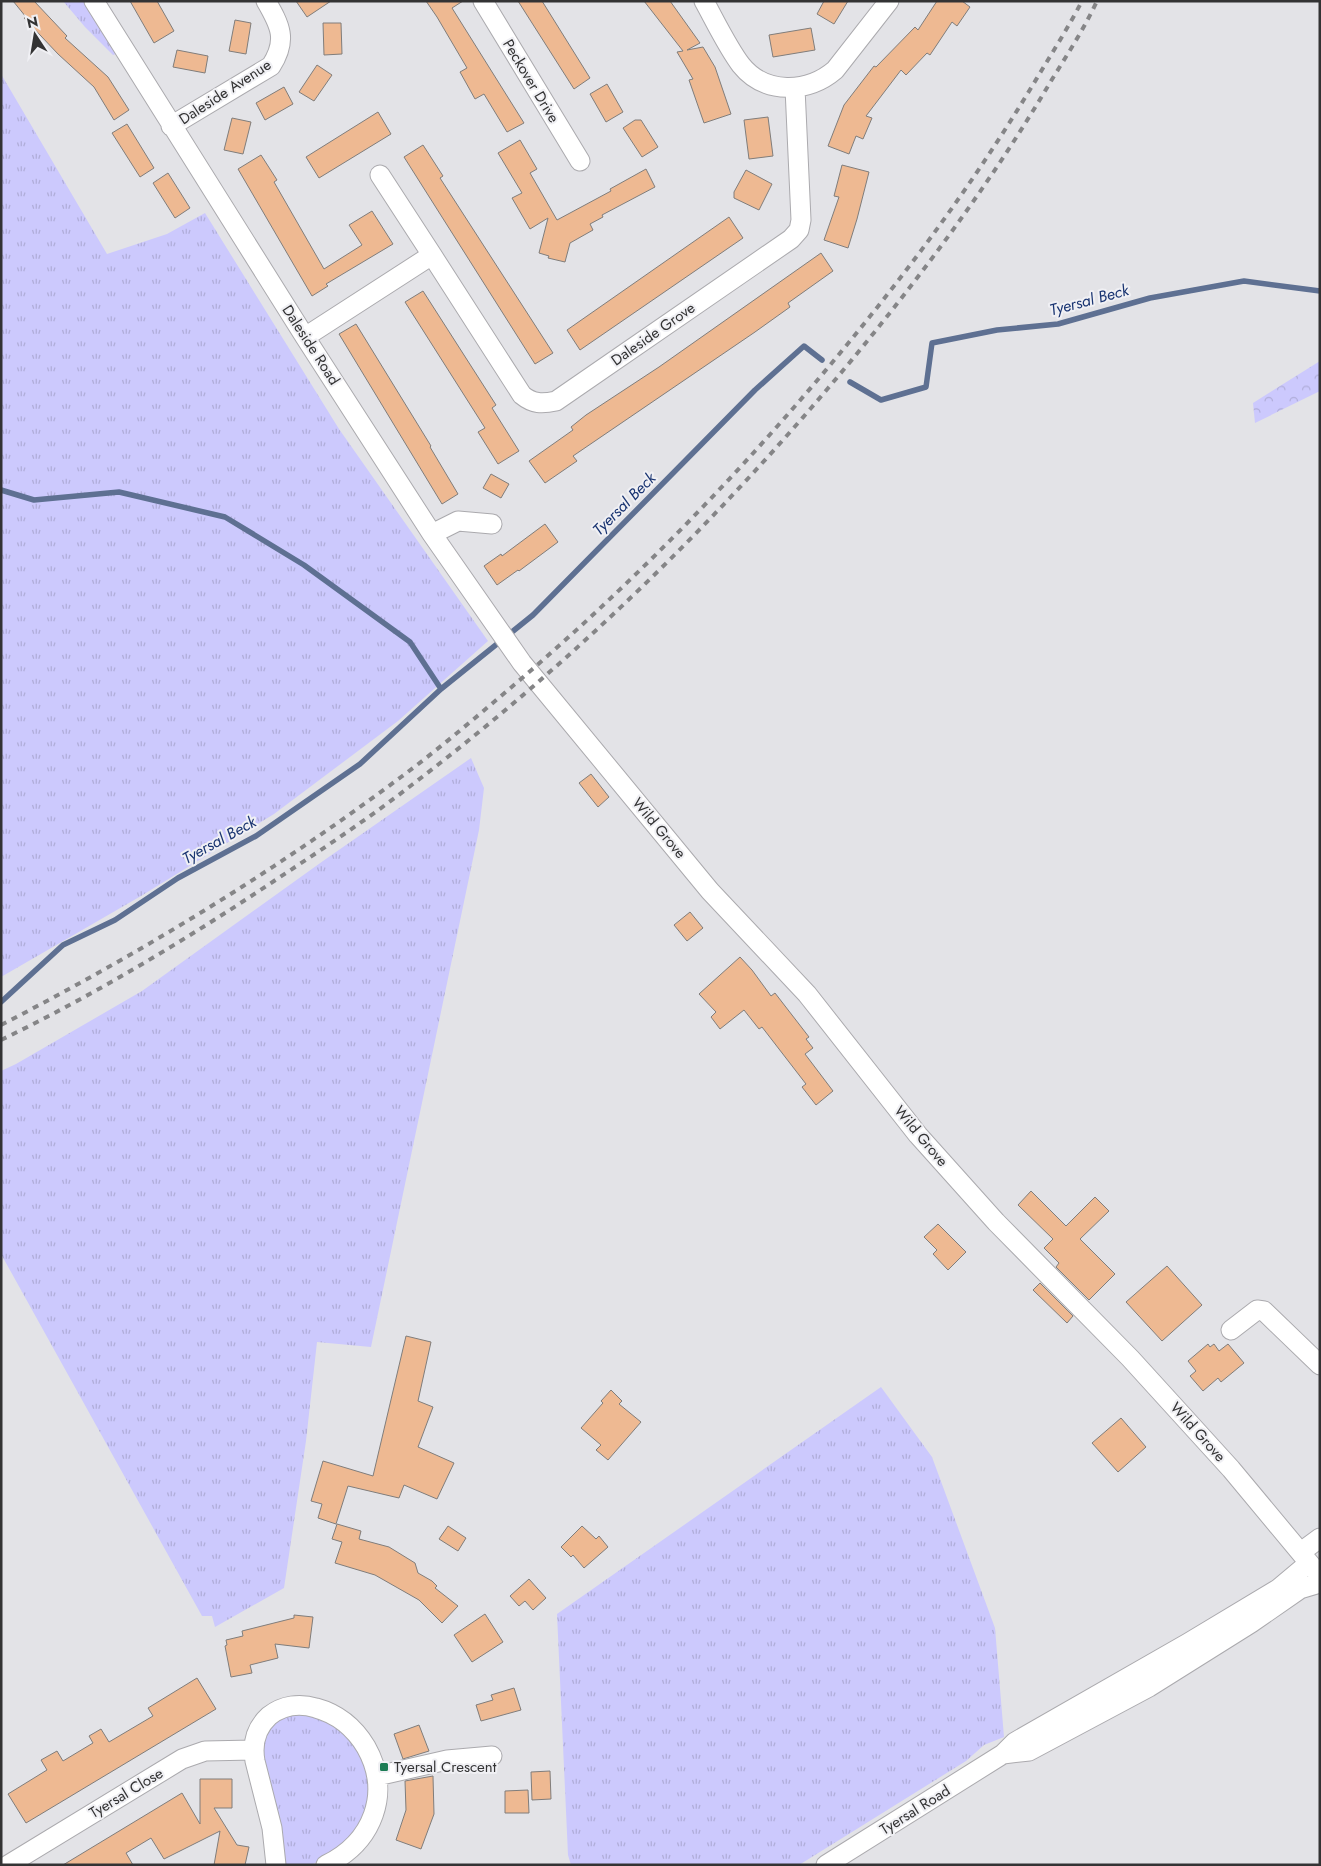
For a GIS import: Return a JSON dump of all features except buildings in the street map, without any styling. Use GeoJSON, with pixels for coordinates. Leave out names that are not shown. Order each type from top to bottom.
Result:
{"type":"FeatureCollection","features":[{"type":"Feature","properties":{"kind":"street","name":"Daleside Road"},"geometry":{"type":"LineString","coordinates":[[94,1],[171,126],[432,534],[538,683]]}},
{"type":"Feature","properties":{"kind":"street","name":"Daleside Avenue"},"geometry":{"type":"LineString","coordinates":[[171,126],[271,66],[279,54],[281,30],[266,1]]}},
{"type":"Feature","properties":{"kind":"street","name":"Peckover Drive"},"geometry":{"type":"LineString","coordinates":[[483,1],[580,161]]}},
{"type":"Feature","properties":{"kind":"street"},"geometry":{"type":"LineString","coordinates":[[704,1],[741,64],[750,74],[777,87],[795,88],[810,85],[826,78],[835,70],[889,1]]}},
{"type":"Feature","properties":{"kind":"street","name":"Daleside Grove"},"geometry":{"type":"LineString","coordinates":[[380,175],[522,395],[530,402],[543,404],[556,402],[791,239],[799,230],[801,200],[795,88]]}},
{"type":"Feature","properties":{"kind":"street"},"geometry":{"type":"LineString","coordinates":[[305,337],[432,255]]}},
{"type":"Feature","properties":{"kind":"street"},"geometry":{"type":"LineString","coordinates":[[432,534],[458,521],[492,524]]}},
{"type":"Feature","properties":{"kind":"street","name":"Wild Grove"},"geometry":{"type":"LineString","coordinates":[[538,683],[710,891],[808,994],[918,1135],[996,1222],[1130,1358],[1231,1469],[1310,1564]]}},
{"type":"Feature","properties":{"kind":"street"},"geometry":{"type":"LineString","coordinates":[[1231,1330],[1257,1310],[1264,1310],[1320,1365]]}},
{"type":"Feature","properties":{"kind":"street","name":"Tyersal Road"},"geometry":{"type":"LineString","coordinates":[[826,1865],[1003,1754],[1015,1742],[1278,1589],[1310,1564],[1320,1538]]}},
{"type":"Feature","properties":{"kind":"street"},"geometry":{"type":"LineString","coordinates":[[1003,1754],[1029,1751],[1149,1687],[1251,1623],[1300,1589],[1320,1583]]}},
{"type":"Feature","properties":{"kind":"street"},"geometry":{"type":"LineString","coordinates":[[276,1865],[272,1828],[253,1750],[254,1740],[265,1720],[273,1713],[294,1706],[308,1706],[334,1715],[346,1722],[365,1746],[377,1776],[376,1804],[366,1831],[347,1852],[326,1865]]}},
{"type":"Feature","properties":{"kind":"street","name":"Tyersal Close"},"geometry":{"type":"LineString","coordinates":[[8,1865],[182,1759],[204,1751],[253,1750]]}},
{"type":"Feature","properties":{"kind":"street"},"geometry":{"type":"LineString","coordinates":[[377,1776],[447,1760],[492,1756]]}},
{"type":"Feature","properties":{"kind":"green space"},"geometry":{"type":"Polygon","coordinates":[[[63,1],[84,1],[116,54],[113,55],[85,27],[63,1]]]}},
{"type":"Feature","properties":{"kind":"green space"},"geometry":{"type":"Polygon","coordinates":[[[1,74],[107,254],[167,234],[205,213],[339,429],[488,641],[398,721],[274,814],[141,896],[1,977],[1,74]]]}},
{"type":"Feature","properties":{"kind":"green space"},"geometry":{"type":"Polygon","coordinates":[[[1320,361],[1320,391],[1255,423],[1253,403],[1320,361]]]}},
{"type":"Feature","properties":{"kind":"green space"},"geometry":{"type":"Polygon","coordinates":[[[471,758],[484,788],[479,830],[371,1347],[317,1342],[306,1441],[284,1588],[215,1627],[212,1616],[202,1616],[1,1254],[1,1071],[142,991],[471,758]]]}},
{"type":"Feature","properties":{"kind":"green space"},"geometry":{"type":"Polygon","coordinates":[[[881,1387],[932,1457],[995,1628],[1004,1737],[984,1745],[966,1761],[799,1865],[571,1865],[568,1855],[557,1614],[881,1387]]]}},
{"type":"Feature","properties":{"kind":"green space"},"geometry":{"type":"Polygon","coordinates":[[[297,1714],[319,1716],[345,1730],[361,1752],[369,1777],[368,1804],[359,1828],[332,1854],[311,1865],[286,1865],[284,1863],[261,1748],[267,1734],[277,1721],[297,1714]]]}},
{"type":"Feature","properties":{"kind":"waterway","name":"Tyersal Beck"},"geometry":{"type":"LineString","coordinates":[[850,382],[881,400],[926,387],[932,343],[997,330],[1058,324],[1150,298],[1244,281],[1320,291]]}},
{"type":"Feature","properties":{"kind":"waterway","name":"Tyersal Beck"},"geometry":{"type":"LineString","coordinates":[[1,1002],[63,945],[115,920],[178,878],[256,836],[360,764],[441,689],[533,615],[755,390],[804,346],[822,360]]}},
{"type":"Feature","properties":{"kind":"waterway","name":"Tyersal Beck"},"geometry":{"type":"LineString","coordinates":[[1,490],[34,500],[119,492],[225,517],[304,565],[410,642],[441,689]]}},
{"type":"Feature","properties":{"kind":"railway"},"geometry":{"type":"LineString","coordinates":[[1,1025],[156,940],[256,878],[353,812],[464,727],[555,650],[607,602],[708,502],[804,396],[894,286],[952,208],[988,155],[1051,56],[1082,1]]}},
{"type":"Feature","properties":{"kind":"railway"},"geometry":{"type":"LineString","coordinates":[[1,1040],[106,985],[174,945],[344,834],[396,797],[482,730],[549,673],[613,614],[676,553],[796,426],[907,291],[1000,162],[1075,42],[1097,1]]}},
{"type":"Feature","properties":{"kind":"place","name":"Tyersal Crescent"},"geometry":{"type":"Point","coordinates":[384,1767]}}]}
